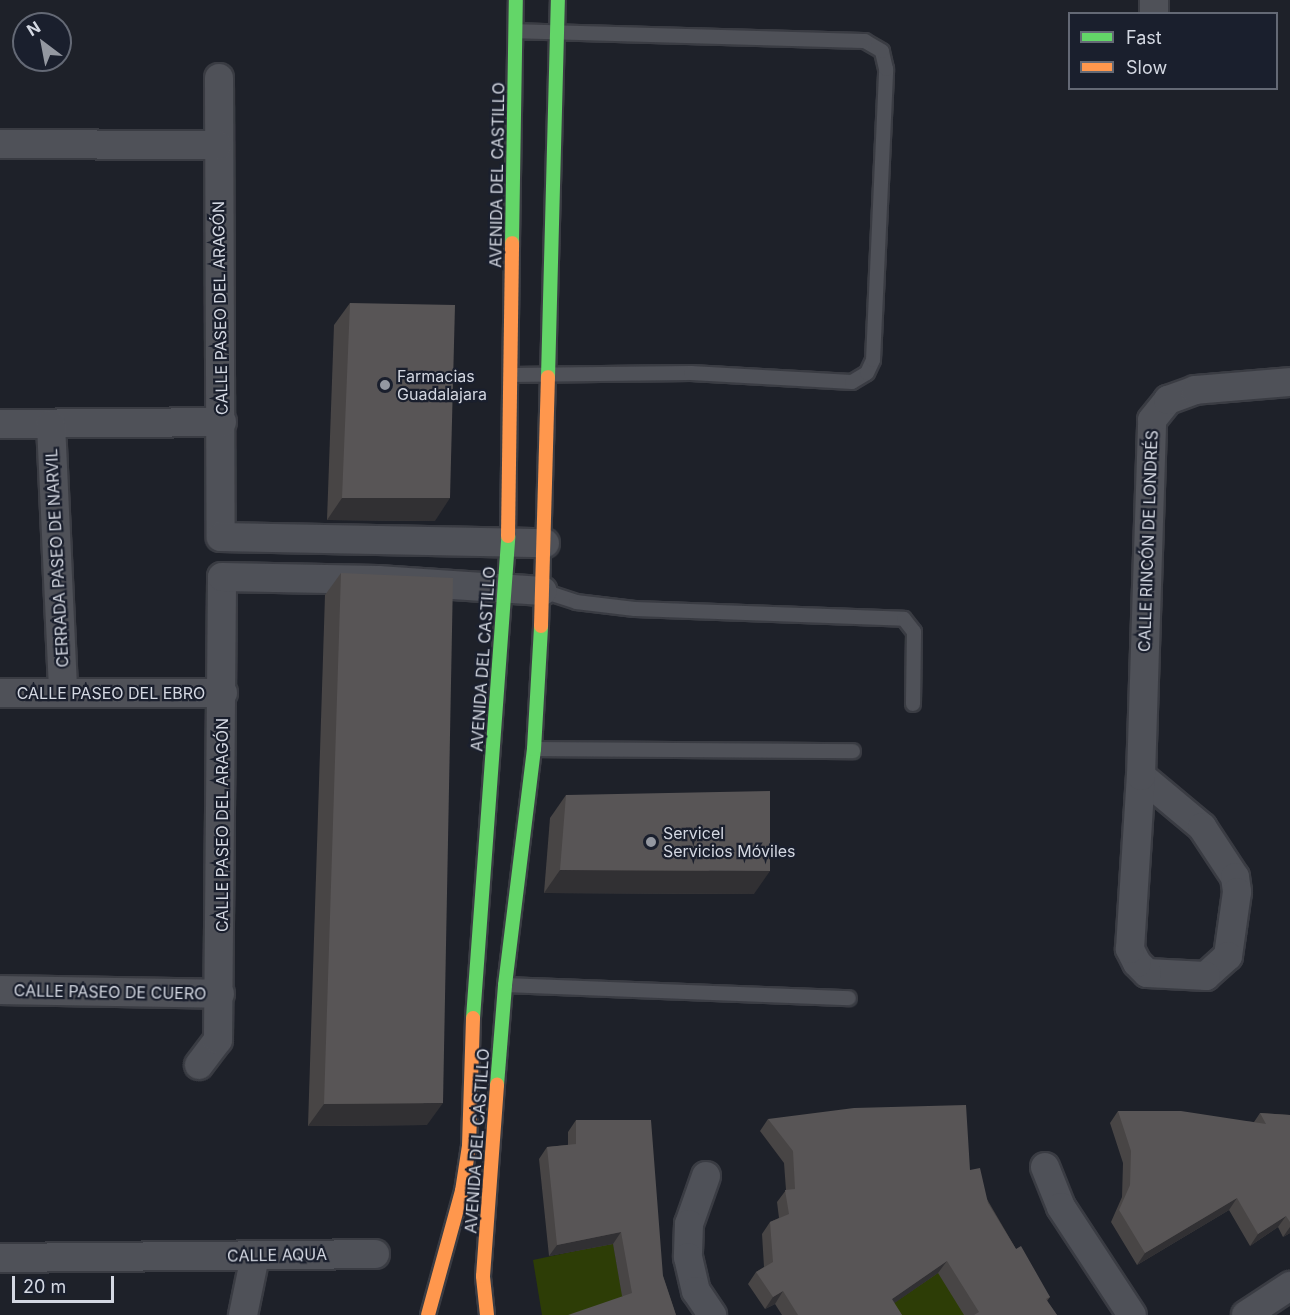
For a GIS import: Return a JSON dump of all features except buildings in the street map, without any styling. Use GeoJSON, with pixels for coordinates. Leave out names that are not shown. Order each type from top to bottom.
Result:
{"type":"FeatureCollection","features":[{"type":"Feature","properties":{"kind":"main road","name":"AVENIDA DEL CASTILLO"},"geometry":{"type":"LineString","coordinates":[[428,1315],[462,1191],[469,1146],[474,982],[508,542],[516,0]]}},
{"type":"Feature","properties":{"kind":"main road","name":"AVENIDA DEL CASTILLO"},"geometry":{"type":"LineString","coordinates":[[487,1315],[483,1276],[505,985],[534,749],[543,591],[558,0]]}},
{"type":"Feature","properties":{"kind":"main road"},"geometry":{"type":"LineString","coordinates":[[474,982],[505,985]]}},
{"type":"Feature","properties":{"kind":"street","name":"CALLE PASEO DEL ARAGÓN"},"geometry":{"type":"LineString","coordinates":[[219,78],[221,537],[284,538]]}},
{"type":"Feature","properties":{"kind":"street"},"geometry":{"type":"LineString","coordinates":[[0,144],[218,145]]}},
{"type":"Feature","properties":{"kind":"street","name":"CALLE RINCÓN DE LONDRÉS"},"geometry":{"type":"LineString","coordinates":[[1141,776],[1202,827],[1235,877],[1237,892],[1228,956],[1206,975],[1147,973],[1137,963],[1130,949],[1141,776],[1152,420],[1168,400],[1195,390],[1290,382]]}},
{"type":"Feature","properties":{"kind":"street"},"geometry":{"type":"LineString","coordinates":[[0,424],[222,422]]}},
{"type":"Feature","properties":{"kind":"street","name":"CERRADA PASEO DE NARVIL"},"geometry":{"type":"LineString","coordinates":[[51,424],[63,692]]}},
{"type":"Feature","properties":{"kind":"street"},"geometry":{"type":"LineString","coordinates":[[543,591],[284,578],[284,538],[545,543]]}},
{"type":"Feature","properties":{"kind":"street","name":"CALLE PASEO DEL ARAGÓN"},"geometry":{"type":"LineString","coordinates":[[199,1065],[219,1040],[222,577],[284,578]]}},
{"type":"Feature","properties":{"kind":"street","name":"CALLE PASEO DEL EBRO"},"geometry":{"type":"LineString","coordinates":[[0,693],[223,693]]}},
{"type":"Feature","properties":{"kind":"street","name":"CALLE PASEO DE CUERO"},"geometry":{"type":"LineString","coordinates":[[0,990],[220,994]]}},
{"type":"Feature","properties":{"kind":"street"},"geometry":{"type":"LineString","coordinates":[[1045,1167],[1061,1207],[1132,1315]]}},
{"type":"Feature","properties":{"kind":"street"},"geometry":{"type":"LineString","coordinates":[[706,1176],[690,1224],[688,1257],[696,1291],[712,1315]]}},
{"type":"Feature","properties":{"kind":"street","name":"CALLE AQUA"},"geometry":{"type":"LineString","coordinates":[[0,1258],[375,1254]]}},
{"type":"Feature","properties":{"kind":"street"},"geometry":{"type":"LineString","coordinates":[[243,1315],[255,1256]]}},
{"type":"Feature","properties":{"kind":"street"},"geometry":{"type":"LineString","coordinates":[[1246,1315],[1290,1286]]}},
{"type":"Feature","properties":{"kind":"lane"},"geometry":{"type":"LineString","coordinates":[[511,375],[691,373],[852,382],[867,374],[873,360],[886,69],[882,51],[865,41],[516,31]]}},
{"type":"Feature","properties":{"kind":"lane"},"geometry":{"type":"LineString","coordinates":[[543,591],[576,602],[635,609],[904,619],[914,632],[913,704]]}},
{"type":"Feature","properties":{"kind":"lane"},"geometry":{"type":"LineString","coordinates":[[534,749],[853,751]]}},
{"type":"Feature","properties":{"kind":"lane"},"geometry":{"type":"LineString","coordinates":[[505,985],[849,998]]}},
{"type":"Feature","properties":{"kind":"green space"},"geometry":{"type":"Polygon","coordinates":[[[613,1243],[624,1304],[593,1315],[542,1315],[533,1260],[613,1243]]]}},
{"type":"Feature","properties":{"kind":"green space"},"geometry":{"type":"Polygon","coordinates":[[[836,1248],[943,1269],[965,1315],[882,1315],[836,1248]]]}},
{"type":"Feature","properties":{"kind":"traffic: fast"},"geometry":{"type":"LineString","coordinates":[[512,243],[516,0]]}},
{"type":"Feature","properties":{"kind":"traffic: fast"},"geometry":{"type":"LineString","coordinates":[[548,377],[558,0]]}},
{"type":"Feature","properties":{"kind":"traffic: fast"},"geometry":{"type":"LineString","coordinates":[[473,1018],[508,536]]}},
{"type":"Feature","properties":{"kind":"traffic: fast"},"geometry":{"type":"LineString","coordinates":[[497,1085],[505,985],[534,749],[541,626]]}},
{"type":"Feature","properties":{"kind":"traffic: slow"},"geometry":{"type":"LineString","coordinates":[[508,536],[512,243]]}},
{"type":"Feature","properties":{"kind":"traffic: slow"},"geometry":{"type":"LineString","coordinates":[[541,626],[548,377]]}},
{"type":"Feature","properties":{"kind":"traffic: slow"},"geometry":{"type":"LineString","coordinates":[[428,1315],[462,1191],[469,1146],[473,1018]]}},
{"type":"Feature","properties":{"kind":"traffic: slow"},"geometry":{"type":"LineString","coordinates":[[487,1315],[483,1276],[497,1085]]}},
{"type":"Feature","properties":{"kind":"place","name":"Farmacias Guadalajara"},"geometry":{"type":"Point","coordinates":[385,385]}},
{"type":"Feature","properties":{"kind":"place","name":"Servicel Servicios Móviles"},"geometry":{"type":"Point","coordinates":[651,842]}}]}
